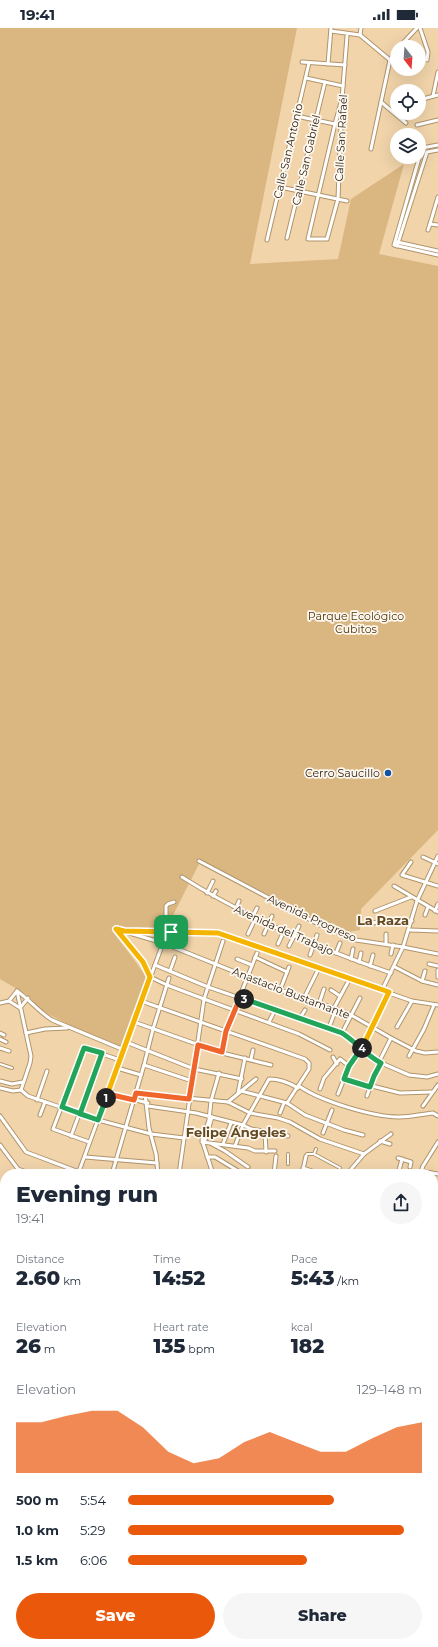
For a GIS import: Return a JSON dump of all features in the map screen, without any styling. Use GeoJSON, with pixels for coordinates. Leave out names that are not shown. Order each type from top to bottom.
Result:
{"type":"FeatureCollection","features":[{"type":"Feature","properties":{"kind":"street"},"geometry":{"type":"LineString","coordinates":[[360,35],[361,28]]}},
{"type":"Feature","properties":{"kind":"street"},"geometry":{"type":"LineString","coordinates":[[406,40],[419,28],[428,52],[427,60]]}},
{"type":"Feature","properties":{"kind":"street"},"geometry":{"type":"LineString","coordinates":[[328,64],[331,29],[360,35],[390,60],[371,149]]}},
{"type":"Feature","properties":{"kind":"street","name":"Calle San Rafaél"},"geometry":{"type":"LineString","coordinates":[[326,239],[338,199],[342,99],[346,65],[347,36]]}},
{"type":"Feature","properties":{"kind":"street"},"geometry":{"type":"LineString","coordinates":[[302,62],[346,65]]}},
{"type":"Feature","properties":{"kind":"street","name":"Calle San Antonio"},"geometry":{"type":"LineString","coordinates":[[267,240],[309,63]]}},
{"type":"Feature","properties":{"kind":"street"},"geometry":{"type":"LineString","coordinates":[[432,96],[438,72]]}},
{"type":"Feature","properties":{"kind":"street"},"geometry":{"type":"LineString","coordinates":[[306,78],[343,86]]}},
{"type":"Feature","properties":{"kind":"street","name":"Calle San Gabriel"},"geometry":{"type":"LineString","coordinates":[[287,238],[325,82]]}},
{"type":"Feature","properties":{"kind":"street"},"geometry":{"type":"LineString","coordinates":[[426,98],[438,95]]}},
{"type":"Feature","properties":{"kind":"street","name":"Calle San Gabriel"},"geometry":{"type":"LineString","coordinates":[[326,239],[308,239],[342,99]]}},
{"type":"Feature","properties":{"kind":"street"},"geometry":{"type":"LineString","coordinates":[[381,102],[406,124]]}},
{"type":"Feature","properties":{"kind":"street"},"geometry":{"type":"LineString","coordinates":[[296,116],[335,124]]}},
{"type":"Feature","properties":{"kind":"street"},"geometry":{"type":"LineString","coordinates":[[417,125],[438,120]]}},
{"type":"Feature","properties":{"kind":"street"},"geometry":{"type":"LineString","coordinates":[[426,147],[438,145]]}},
{"type":"Feature","properties":{"kind":"street"},"geometry":{"type":"LineString","coordinates":[[426,155],[427,152],[438,150]]}},
{"type":"Feature","properties":{"kind":"street"},"geometry":{"type":"LineString","coordinates":[[397,243],[418,164]]}},
{"type":"Feature","properties":{"kind":"street"},"geometry":{"type":"LineString","coordinates":[[397,243],[423,164]]}},
{"type":"Feature","properties":{"kind":"street"},"geometry":{"type":"LineString","coordinates":[[280,186],[348,201]]}},
{"type":"Feature","properties":{"kind":"street"},"geometry":{"type":"LineString","coordinates":[[428,230],[438,197]]}},
{"type":"Feature","properties":{"kind":"street"},"geometry":{"type":"LineString","coordinates":[[430,224],[438,225]]}},
{"type":"Feature","properties":{"kind":"street"},"geometry":{"type":"LineString","coordinates":[[397,243],[438,251]]}},
{"type":"Feature","properties":{"kind":"street"},"geometry":{"type":"LineString","coordinates":[[397,243],[438,254]]}},
{"type":"Feature","properties":{"kind":"street"},"geometry":{"type":"LineString","coordinates":[[382,990],[404,947],[417,901],[438,856]]}},
{"type":"Feature","properties":{"kind":"street"},"geometry":{"type":"LineString","coordinates":[[423,857],[436,863]]}},
{"type":"Feature","properties":{"kind":"street","name":"Avenida Progreso"},"geometry":{"type":"LineString","coordinates":[[199,861],[320,925],[356,940],[393,945],[438,954]]}},
{"type":"Feature","properties":{"kind":"street"},"geometry":{"type":"LineString","coordinates":[[411,862],[402,875],[438,886]]}},
{"type":"Feature","properties":{"kind":"street","name":"Avenida del Trabajo"},"geometry":{"type":"LineString","coordinates":[[182,877],[207,893],[294,936],[350,959],[391,973]]}},
{"type":"Feature","properties":{"kind":"street"},"geometry":{"type":"LineString","coordinates":[[207,893],[213,881]]}},
{"type":"Feature","properties":{"kind":"street"},"geometry":{"type":"LineString","coordinates":[[394,886],[417,901],[437,911],[438,904]]}},
{"type":"Feature","properties":{"kind":"street"},"geometry":{"type":"LineString","coordinates":[[213,896],[216,891]]}},
{"type":"Feature","properties":{"kind":"street"},"geometry":{"type":"LineString","coordinates":[[375,911],[411,897]]}},
{"type":"Feature","properties":{"kind":"street"},"geometry":{"type":"LineString","coordinates":[[236,908],[239,901]]}},
{"type":"Feature","properties":{"kind":"street"},"geometry":{"type":"LineString","coordinates":[[171,932],[166,924],[166,906],[174,902]]}},
{"type":"Feature","properties":{"kind":"street"},"geometry":{"type":"LineString","coordinates":[[425,915],[428,907]]}},
{"type":"Feature","properties":{"kind":"street"},"geometry":{"type":"LineString","coordinates":[[248,934],[257,908]]}},
{"type":"Feature","properties":{"kind":"street"},"geometry":{"type":"LineString","coordinates":[[264,934],[272,916]]}},
{"type":"Feature","properties":{"kind":"street"},"geometry":{"type":"LineString","coordinates":[[373,922],[412,921]]}},
{"type":"Feature","properties":{"kind":"street"},"geometry":{"type":"LineString","coordinates":[[289,946],[299,926]]}},
{"type":"Feature","properties":{"kind":"street"},"geometry":{"type":"LineString","coordinates":[[330,1050],[299,1034],[166,985],[150,977],[143,962],[116,929],[124,931],[218,933],[412,1001],[436,1005],[409,1056]]}},
{"type":"Feature","properties":{"kind":"street"},"geometry":{"type":"LineString","coordinates":[[410,930],[438,931]]}},
{"type":"Feature","properties":{"kind":"street","name":"Anastacio Bustamante"},"geometry":{"type":"LineString","coordinates":[[124,931],[163,943],[280,990],[335,1008],[351,1015],[413,1049],[425,1053],[438,1052]]}},
{"type":"Feature","properties":{"kind":"street"},"geometry":{"type":"LineString","coordinates":[[278,944],[284,931]]}},
{"type":"Feature","properties":{"kind":"street"},"geometry":{"type":"LineString","coordinates":[[310,955],[317,934]]}},
{"type":"Feature","properties":{"kind":"street"},"geometry":{"type":"LineString","coordinates":[[386,934],[386,944]]}},
{"type":"Feature","properties":{"kind":"street"},"geometry":{"type":"LineString","coordinates":[[180,1169],[204,999],[223,941]]}},
{"type":"Feature","properties":{"kind":"street"},"geometry":{"type":"LineString","coordinates":[[80,1169],[163,943]]}},
{"type":"Feature","properties":{"kind":"street"},"geometry":{"type":"LineString","coordinates":[[336,953],[340,943]]}},
{"type":"Feature","properties":{"kind":"street"},"geometry":{"type":"LineString","coordinates":[[391,954],[393,945]]}},
{"type":"Feature","properties":{"kind":"street"},"geometry":{"type":"LineString","coordinates":[[350,959],[353,948]]}},
{"type":"Feature","properties":{"kind":"street"},"geometry":{"type":"LineString","coordinates":[[359,962],[361,952]]}},
{"type":"Feature","properties":{"kind":"street"},"geometry":{"type":"LineString","coordinates":[[222,1052],[226,1031],[256,955],[287,972]]}},
{"type":"Feature","properties":{"kind":"street"},"geometry":{"type":"LineString","coordinates":[[370,966],[372,955]]}},
{"type":"Feature","properties":{"kind":"street"},"geometry":{"type":"LineString","coordinates":[[170,971],[175,957]]}},
{"type":"Feature","properties":{"kind":"street"},"geometry":{"type":"LineString","coordinates":[[237,959],[252,965]]}},
{"type":"Feature","properties":{"kind":"street"},"geometry":{"type":"LineString","coordinates":[[430,964],[438,966]]}},
{"type":"Feature","properties":{"kind":"street"},"geometry":{"type":"LineString","coordinates":[[155,965],[208,987],[342,1033],[380,1062],[409,1075],[427,1077],[438,1074]]}},
{"type":"Feature","properties":{"kind":"street"},"geometry":{"type":"LineString","coordinates":[[280,990],[289,967]]}},
{"type":"Feature","properties":{"kind":"street"},"geometry":{"type":"LineString","coordinates":[[394,967],[422,981],[438,985]]}},
{"type":"Feature","properties":{"kind":"street"},"geometry":{"type":"LineString","coordinates":[[422,981],[425,970]]}},
{"type":"Feature","properties":{"kind":"street"},"geometry":{"type":"LineString","coordinates":[[438,970],[438,977]]}},
{"type":"Feature","properties":{"kind":"street"},"geometry":{"type":"LineString","coordinates":[[304,998],[317,972]]}},
{"type":"Feature","properties":{"kind":"street"},"geometry":{"type":"LineString","coordinates":[[113,1169],[144,1065],[153,1028],[169,978]]}},
{"type":"Feature","properties":{"kind":"street"},"geometry":{"type":"LineString","coordinates":[[330,1025],[340,996],[348,982]]}},
{"type":"Feature","properties":{"kind":"street"},"geometry":{"type":"LineString","coordinates":[[319,1004],[324,989]]}},
{"type":"Feature","properties":{"kind":"street"},"geometry":{"type":"LineString","coordinates":[[331,990],[340,996]]}},
{"type":"Feature","properties":{"kind":"street"},"geometry":{"type":"LineString","coordinates":[[18,991],[28,998],[41,1013],[68,1028],[124,1050]]}},
{"type":"Feature","properties":{"kind":"street"},"geometry":{"type":"LineString","coordinates":[[0,1003],[10,1001],[18,991]]}},
{"type":"Feature","properties":{"kind":"street"},"geometry":{"type":"LineString","coordinates":[[18,991],[30,1056],[30,1063],[21,1090]]}},
{"type":"Feature","properties":{"kind":"street"},"geometry":{"type":"LineString","coordinates":[[338,1094],[349,1066],[361,1049],[389,992]]}},
{"type":"Feature","properties":{"kind":"street"},"geometry":{"type":"LineString","coordinates":[[20,1008],[28,998]]}},
{"type":"Feature","properties":{"kind":"street"},"geometry":{"type":"LineString","coordinates":[[342,1033],[360,998]]}},
{"type":"Feature","properties":{"kind":"street"},"geometry":{"type":"LineString","coordinates":[[10,1001],[20,1008]]}},
{"type":"Feature","properties":{"kind":"street"},"geometry":{"type":"LineString","coordinates":[[141,1001],[305,1059],[308,1063],[309,1069],[280,1113]]}},
{"type":"Feature","properties":{"kind":"street"},"geometry":{"type":"LineString","coordinates":[[398,1027],[412,1001]]}},
{"type":"Feature","properties":{"kind":"street"},"geometry":{"type":"LineString","coordinates":[[300,1018],[304,1010]]}},
{"type":"Feature","properties":{"kind":"street"},"geometry":{"type":"LineString","coordinates":[[269,1022],[273,1014]]}},
{"type":"Feature","properties":{"kind":"street"},"geometry":{"type":"LineString","coordinates":[[134,1022],[198,1045],[271,1065]]}},
{"type":"Feature","properties":{"kind":"street"},"geometry":{"type":"LineString","coordinates":[[26,1034],[45,1029],[68,1028]]}},
{"type":"Feature","properties":{"kind":"street"},"geometry":{"type":"LineString","coordinates":[[0,1033],[4,1035]]}},
{"type":"Feature","properties":{"kind":"street"},"geometry":{"type":"LineString","coordinates":[[367,1096],[391,1038]]}},
{"type":"Feature","properties":{"kind":"street"},"geometry":{"type":"LineString","coordinates":[[0,1039],[6,1042]]}},
{"type":"Feature","properties":{"kind":"street"},"geometry":{"type":"LineString","coordinates":[[126,1042],[194,1069],[242,1079]]}},
{"type":"Feature","properties":{"kind":"street"},"geometry":{"type":"LineString","coordinates":[[0,1048],[9,1051]]}},
{"type":"Feature","properties":{"kind":"street"},"geometry":{"type":"LineString","coordinates":[[90,1142],[53,1129],[84,1048],[117,1059]]}},
{"type":"Feature","properties":{"kind":"street"},"geometry":{"type":"LineString","coordinates":[[251,1059],[253,1050]]}},
{"type":"Feature","properties":{"kind":"street"},"geometry":{"type":"LineString","coordinates":[[71,1136],[102,1053]]}},
{"type":"Feature","properties":{"kind":"street"},"geometry":{"type":"LineString","coordinates":[[333,1057],[337,1064]]}},
{"type":"Feature","properties":{"kind":"street"},"geometry":{"type":"LineString","coordinates":[[240,1092],[246,1058]]}},
{"type":"Feature","properties":{"kind":"street"},"geometry":{"type":"LineString","coordinates":[[320,1089],[324,1078],[340,1059],[349,1066]]}},
{"type":"Feature","properties":{"kind":"street"},"geometry":{"type":"LineString","coordinates":[[0,1064],[12,1068]]}},
{"type":"Feature","properties":{"kind":"street"},"geometry":{"type":"LineString","coordinates":[[144,1065],[192,1081]]}},
{"type":"Feature","properties":{"kind":"street"},"geometry":{"type":"LineString","coordinates":[[117,1068],[141,1075]]}},
{"type":"Feature","properties":{"kind":"street"},"geometry":{"type":"LineString","coordinates":[[37,1100],[47,1071]]}},
{"type":"Feature","properties":{"kind":"street"},"geometry":{"type":"LineString","coordinates":[[212,1169],[207,1157],[204,1143],[211,1117],[211,1101],[219,1073]]}},
{"type":"Feature","properties":{"kind":"street"},"geometry":{"type":"LineString","coordinates":[[320,1075],[324,1078]]}},
{"type":"Feature","properties":{"kind":"street"},"geometry":{"type":"LineString","coordinates":[[228,1102],[256,1079]]}},
{"type":"Feature","properties":{"kind":"street"},"geometry":{"type":"LineString","coordinates":[[235,1146],[243,1125],[269,1079],[280,1079],[318,1096],[382,1116],[400,1117],[433,1113],[438,1116]]}},
{"type":"Feature","properties":{"kind":"street"},"geometry":{"type":"LineString","coordinates":[[344,1079],[370,1087],[400,1093],[432,1092]]}},
{"type":"Feature","properties":{"kind":"street"},"geometry":{"type":"LineString","coordinates":[[0,1081],[12,1084],[23,1082]]}},
{"type":"Feature","properties":{"kind":"street"},"geometry":{"type":"LineString","coordinates":[[423,1106],[438,1085]]}},
{"type":"Feature","properties":{"kind":"street"},"geometry":{"type":"LineString","coordinates":[[0,1088],[13,1091],[21,1090],[28,1096],[37,1100],[98,1120],[150,1134],[184,1138]]}},
{"type":"Feature","properties":{"kind":"street"},"geometry":{"type":"LineString","coordinates":[[240,1092],[260,1095],[286,1103],[305,1115],[327,1124],[363,1135]]}},
{"type":"Feature","properties":{"kind":"street"},"geometry":{"type":"LineString","coordinates":[[136,1093],[228,1102],[250,1113],[278,1118],[290,1122],[320,1139],[364,1154]]}},
{"type":"Feature","properties":{"kind":"street"},"geometry":{"type":"LineString","coordinates":[[108,1094],[167,1110],[188,1111],[243,1125],[252,1129],[288,1136]]}},
{"type":"Feature","properties":{"kind":"street"},"geometry":{"type":"LineString","coordinates":[[146,1094],[150,1134],[158,1169]]}},
{"type":"Feature","properties":{"kind":"street"},"geometry":{"type":"LineString","coordinates":[[40,1115],[45,1102]]}},
{"type":"Feature","properties":{"kind":"street"},"geometry":{"type":"LineString","coordinates":[[323,1133],[332,1110]]}},
{"type":"Feature","properties":{"kind":"street"},"geometry":{"type":"LineString","coordinates":[[0,1116],[26,1152],[69,1169]]}},
{"type":"Feature","properties":{"kind":"street"},"geometry":{"type":"LineString","coordinates":[[223,1144],[231,1123]]}},
{"type":"Feature","properties":{"kind":"street"},"geometry":{"type":"LineString","coordinates":[[265,1132],[266,1152]]}},
{"type":"Feature","properties":{"kind":"street"},"geometry":{"type":"LineString","coordinates":[[351,1169],[364,1154],[391,1134]]}},
{"type":"Feature","properties":{"kind":"street"},"geometry":{"type":"LineString","coordinates":[[380,1141],[390,1144]]}},
{"type":"Feature","properties":{"kind":"street"},"geometry":{"type":"LineString","coordinates":[[204,1143],[210,1142],[266,1152],[275,1151]]}},
{"type":"Feature","properties":{"kind":"street"},"geometry":{"type":"LineString","coordinates":[[210,1142],[226,1151],[248,1167]]}},
{"type":"Feature","properties":{"kind":"street"},"geometry":{"type":"LineString","coordinates":[[423,1169],[438,1142]]}},
{"type":"Feature","properties":{"kind":"street"},"geometry":{"type":"LineString","coordinates":[[0,1145],[18,1169]]}},
{"type":"Feature","properties":{"kind":"street"},"geometry":{"type":"LineString","coordinates":[[314,1154],[316,1149]]}},
{"type":"Feature","properties":{"kind":"street"},"geometry":{"type":"LineString","coordinates":[[288,1154],[288,1164]]}},
{"type":"Feature","properties":{"kind":"street"},"geometry":{"type":"LineString","coordinates":[[306,1169],[303,1168],[306,1155],[314,1154],[340,1168]]}},
{"type":"Feature","properties":{"kind":"street"},"geometry":{"type":"LineString","coordinates":[[275,1169],[276,1156]]}},
{"type":"Feature","properties":{"kind":"street"},"geometry":{"type":"LineString","coordinates":[[85,1157],[157,1163]]}},
{"type":"Feature","properties":{"kind":"street"},"geometry":{"type":"LineString","coordinates":[[207,1157],[216,1157],[237,1169]]}},
{"type":"Feature","properties":{"kind":"street"},"geometry":{"type":"LineString","coordinates":[[399,1169],[400,1159],[412,1162],[410,1167]]}},
{"type":"Feature","properties":{"kind":"green space","name":"Parque Ecológico Cubitos"},"geometry":{"type":"Polygon","coordinates":[[[0,28],[297,28],[250,264],[338,259],[351,199],[404,164],[379,254],[438,266],[438,830],[361,909],[360,930],[343,933],[201,860],[165,929],[112,931],[148,979],[121,1047],[81,1031],[50,1015],[37,1007],[29,996],[0,979],[0,28]]]}},
{"type":"Feature","properties":{"kind":"place","name":"Cerro Saucillo"},"geometry":{"type":"Point","coordinates":[388,773]}},
{"type":"Feature","properties":{"kind":"district","name":"La Raza"},"geometry":{"type":"Point","coordinates":[383,920]}},
{"type":"Feature","properties":{"kind":"district","name":"Felipe Ángeles"},"geometry":{"type":"Point","coordinates":[236,1132]}},
{"type":"Feature","properties":{"kind":"route"},"geometry":{"type":"LineString","coordinates":[[171,932],[124,931],[116,929],[143,962],[150,977],[98,1120],[80,1114],[102,1053],[84,1048],[62,1107],[80,1114],[98,1120],[108,1094],[134,1100],[136,1093],[189,1099],[198,1045],[222,1052],[226,1031],[240,998],[288,1013],[342,1033],[350,1038],[361,1049],[381,1063],[370,1087],[344,1079],[349,1066],[361,1049],[389,992],[370,987],[218,933],[171,932]]}}]}
